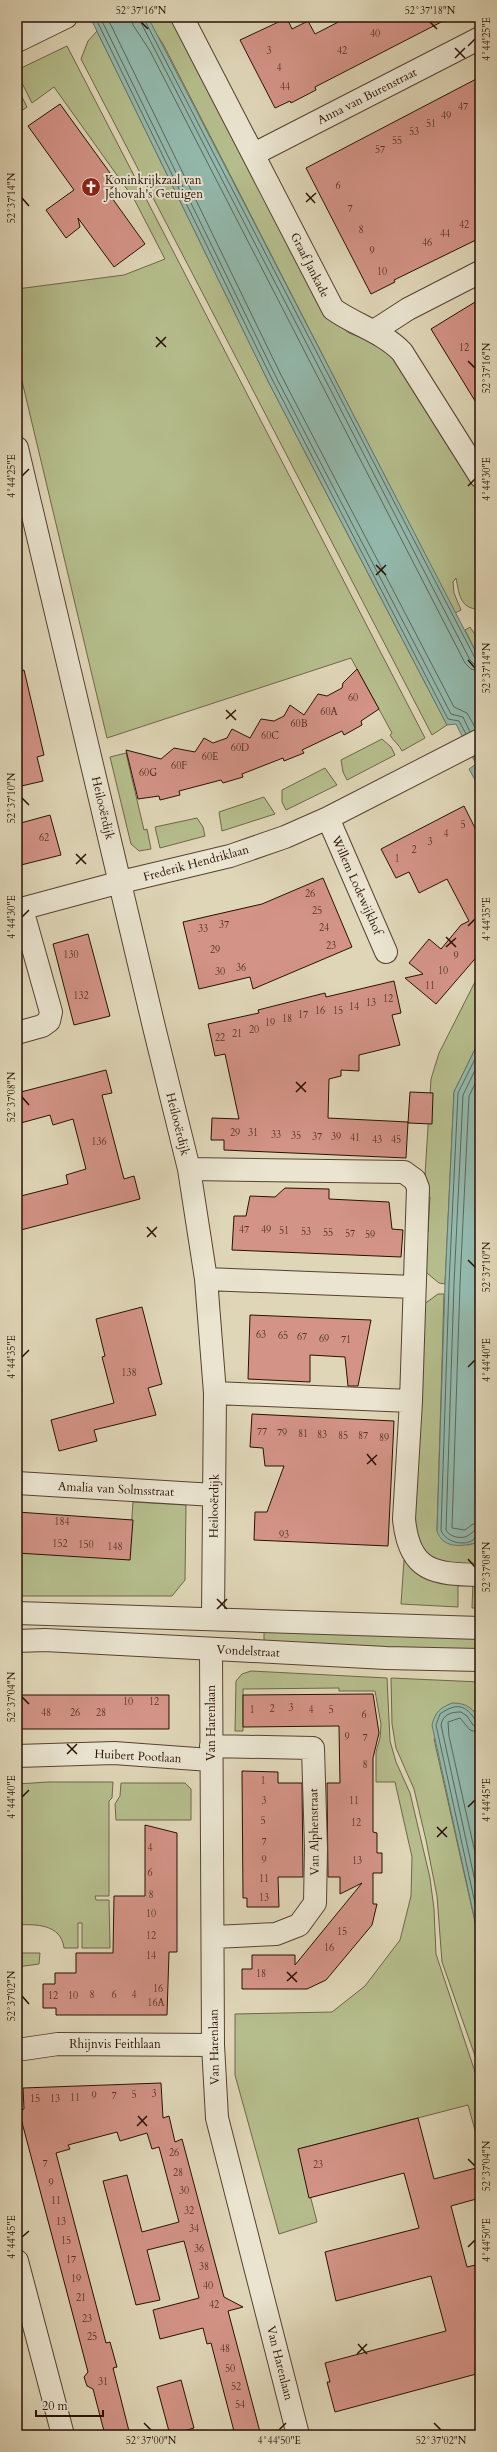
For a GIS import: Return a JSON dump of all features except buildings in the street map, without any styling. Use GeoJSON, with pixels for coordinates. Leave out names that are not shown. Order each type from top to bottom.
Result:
{"type":"FeatureCollection","features":[{"type":"Feature","properties":{"kind":"street"},"geometry":{"type":"LineString","coordinates":[[17,34],[22,17]]}},
{"type":"Feature","properties":{"kind":"street"},"geometry":{"type":"LineString","coordinates":[[17,41],[66,17]]}},
{"type":"Feature","properties":{"kind":"street","name":"Graaf Jankade"},"geometry":{"type":"LineString","coordinates":[[182,17],[333,309],[352,322],[374,331],[391,341],[402,352],[480,476]]}},
{"type":"Feature","properties":{"kind":"street","name":"Anna van Burenstraat"},"geometry":{"type":"LineString","coordinates":[[254,154],[480,38]]}},
{"type":"Feature","properties":{"kind":"street"},"geometry":{"type":"LineString","coordinates":[[374,331],[408,309],[480,272]]}},
{"type":"Feature","properties":{"kind":"street","name":"Heilooërdijk"},"geometry":{"type":"LineString","coordinates":[[17,448],[189,1169],[206,1279],[215,1393],[213,1618],[211,1649]]}},
{"type":"Feature","properties":{"kind":"street","name":"Frederik Hendriklaan"},"geometry":{"type":"LineString","coordinates":[[19,910],[121,882],[230,856],[285,837],[328,818],[480,740]]}},
{"type":"Feature","properties":{"kind":"street","name":"Willem Lodewijkhof"},"geometry":{"type":"LineString","coordinates":[[328,818],[386,952]]}},
{"type":"Feature","properties":{"kind":"street"},"geometry":{"type":"LineString","coordinates":[[17,1033],[42,1026],[49,1021],[51,1012],[19,910]]}},
{"type":"Feature","properties":{"kind":"street","name":"Heilooërdijk"},"geometry":{"type":"LineString","coordinates":[[189,1169],[404,1172],[416,1180],[418,1188],[411,1401],[404,1519],[406,1539],[417,1558],[432,1570],[451,1574],[480,1575]]}},
{"type":"Feature","properties":{"kind":"street"},"geometry":{"type":"LineString","coordinates":[[206,1279],[414,1287]]}},
{"type":"Feature","properties":{"kind":"street"},"geometry":{"type":"LineString","coordinates":[[215,1393],[411,1401]]}},
{"type":"Feature","properties":{"kind":"street","name":"Amalia van Solmsstraat"},"geometry":{"type":"LineString","coordinates":[[17,1483],[214,1495]]}},
{"type":"Feature","properties":{"kind":"street"},"geometry":{"type":"LineString","coordinates":[[17,1613],[213,1618],[480,1628]]}},
{"type":"Feature","properties":{"kind":"street","name":"Vondelstraat"},"geometry":{"type":"LineString","coordinates":[[17,1641],[386,1658],[480,1660]]}},
{"type":"Feature","properties":{"kind":"street","name":"Van Harenlaan"},"geometry":{"type":"LineString","coordinates":[[211,1649],[210,1753],[214,1937],[213,2045],[217,2118],[298,2435]]}},
{"type":"Feature","properties":{"kind":"street","name":"Van Alphenstraat"},"geometry":{"type":"LineString","coordinates":[[210,1753],[313,1748],[316,1848],[315,1903],[300,1925],[276,1934],[214,1937]]}},
{"type":"Feature","properties":{"kind":"street","name":"Huibert Pootlaan"},"geometry":{"type":"LineString","coordinates":[[17,1756],[210,1753]]}},
{"type":"Feature","properties":{"kind":"street","name":"Rhijnvis Feithlaan"},"geometry":{"type":"LineString","coordinates":[[17,2050],[58,2044],[213,2045]]}},
{"type":"Feature","properties":{"kind":"street"},"geometry":{"type":"LineString","coordinates":[[17,2261],[63,2435]]}},
{"type":"Feature","properties":{"kind":"green space"},"geometry":{"type":"Polygon","coordinates":[[[145,17],[175,17],[339,325],[349,333],[384,346],[407,368],[480,489],[480,618],[475,609],[463,602],[459,593],[456,578],[453,582],[454,593],[461,610],[455,613],[163,44],[145,17]]]}},
{"type":"Feature","properties":{"kind":"green space"},"geometry":{"type":"Polygon","coordinates":[[[97,31],[268,381],[447,725],[432,735],[81,59],[88,41],[97,31]]]}},
{"type":"Feature","properties":{"kind":"green space"},"geometry":{"type":"Polygon","coordinates":[[[67,46],[425,738],[402,751],[390,735],[392,733],[351,658],[107,738],[17,360],[17,289],[124,275],[165,259],[134,199],[54,87],[32,103],[17,73],[17,70],[67,46]]]}},
{"type":"Feature","properties":{"kind":"green space"},"geometry":{"type":"Polygon","coordinates":[[[17,87],[27,107],[17,114],[17,87]]]}},
{"type":"Feature","properties":{"kind":"green space"},"geometry":{"type":"Polygon","coordinates":[[[470,627],[480,642],[480,660],[465,630],[470,627]]]}},
{"type":"Feature","properties":{"kind":"green space"},"geometry":{"type":"Polygon","coordinates":[[[382,739],[391,747],[395,755],[347,780],[343,772],[341,760],[382,739]]]}},
{"type":"Feature","properties":{"kind":"green space"},"geometry":{"type":"Polygon","coordinates":[[[126,753],[144,830],[147,829],[151,849],[139,851],[131,844],[110,757],[126,753]]]}},
{"type":"Feature","properties":{"kind":"green space"},"geometry":{"type":"Polygon","coordinates":[[[325,768],[337,785],[286,810],[282,802],[282,790],[325,768]]]}},
{"type":"Feature","properties":{"kind":"green space"},"geometry":{"type":"Polygon","coordinates":[[[264,797],[275,814],[222,831],[219,812],[264,797]]]}},
{"type":"Feature","properties":{"kind":"green space"},"geometry":{"type":"Polygon","coordinates":[[[197,818],[203,827],[205,836],[160,848],[155,827],[197,818]]]}},
{"type":"Feature","properties":{"kind":"green space"},"geometry":{"type":"Polygon","coordinates":[[[480,972],[480,1039],[454,1092],[445,1284],[439,1283],[421,1268],[422,1237],[428,1232],[430,1197],[424,1191],[431,1079],[439,1053],[480,972]]]}},
{"type":"Feature","properties":{"kind":"green space"},"geometry":{"type":"Polygon","coordinates":[[[438,1294],[444,1294],[437,1531],[468,1545],[475,1543],[480,1549],[480,1568],[440,1567],[410,1534],[419,1308],[438,1294]]]}},
{"type":"Feature","properties":{"kind":"green space"},"geometry":{"type":"Polygon","coordinates":[[[133,1502],[186,1505],[185,1580],[172,1596],[17,1596],[17,1552],[129,1559],[133,1502]]]}},
{"type":"Feature","properties":{"kind":"green space"},"geometry":{"type":"Polygon","coordinates":[[[404,1560],[414,1561],[458,1582],[458,1607],[401,1604],[404,1560]]]}},
{"type":"Feature","properties":{"kind":"green space"},"geometry":{"type":"Polygon","coordinates":[[[473,1582],[480,1583],[480,1608],[472,1608],[473,1582]]]}},
{"type":"Feature","properties":{"kind":"green space"},"geometry":{"type":"Polygon","coordinates":[[[264,1624],[480,1634],[480,1653],[264,1643],[264,1624]]]}},
{"type":"Feature","properties":{"kind":"green space"},"geometry":{"type":"Polygon","coordinates":[[[251,1671],[387,1678],[390,1741],[396,1762],[410,1793],[430,1878],[434,1909],[436,1954],[480,2087],[480,2148],[468,2105],[298,2149],[317,2222],[279,2234],[235,2075],[235,2014],[332,2012],[365,1986],[400,1940],[411,1896],[412,1857],[395,1782],[376,1782],[376,1752],[380,1738],[381,1724],[375,1691],[339,1691],[339,1688],[243,1689],[243,1731],[235,1731],[236,1681],[242,1674],[251,1671]]]}},
{"type":"Feature","properties":{"kind":"green space"},"geometry":{"type":"Polygon","coordinates":[[[391,1678],[480,1682],[480,1721],[475,1710],[434,1739],[480,1944],[480,2070],[442,1962],[437,1896],[426,1840],[414,1789],[396,1748],[392,1724],[391,1678]]]}},
{"type":"Feature","properties":{"kind":"green space"},"geometry":{"type":"Polygon","coordinates":[[[48,1782],[113,1782],[112,1798],[109,1801],[109,1896],[95,1896],[96,1900],[109,1900],[110,1948],[82,1948],[82,1923],[78,1923],[78,1948],[64,1948],[62,1940],[58,1934],[46,1927],[17,1925],[17,1784],[48,1782]]]}},
{"type":"Feature","properties":{"kind":"green space"},"geometry":{"type":"Polygon","coordinates":[[[121,1783],[185,1783],[191,1789],[191,1820],[116,1820],[115,1804],[120,1796],[121,1783]]]}},
{"type":"Feature","properties":{"kind":"green space"},"geometry":{"type":"Polygon","coordinates":[[[17,1953],[40,1953],[39,1964],[17,1967],[17,1953]]]}},
{"type":"Feature","properties":{"kind":"water"},"geometry":{"type":"Polygon","coordinates":[[[90,17],[145,17],[150,21],[480,660],[480,789],[469,769],[476,764],[456,724],[447,725],[268,381],[90,17]]]}},
{"type":"Feature","properties":{"kind":"water"},"geometry":{"type":"Polygon","coordinates":[[[480,1039],[480,1530],[475,1543],[453,1545],[443,1541],[439,1537],[437,1531],[445,1284],[454,1092],[480,1039]]]}},
{"type":"Feature","properties":{"kind":"water"},"geometry":{"type":"Polygon","coordinates":[[[452,1703],[466,1705],[475,1713],[480,1721],[480,1944],[432,1725],[439,1711],[452,1703]]]}},
{"type":"Feature","properties":{"kind":"place","name":"Koninkrijkzaal van Jehovah's Getuigen"},"geometry":{"type":"Point","coordinates":[91,187]}}]}
